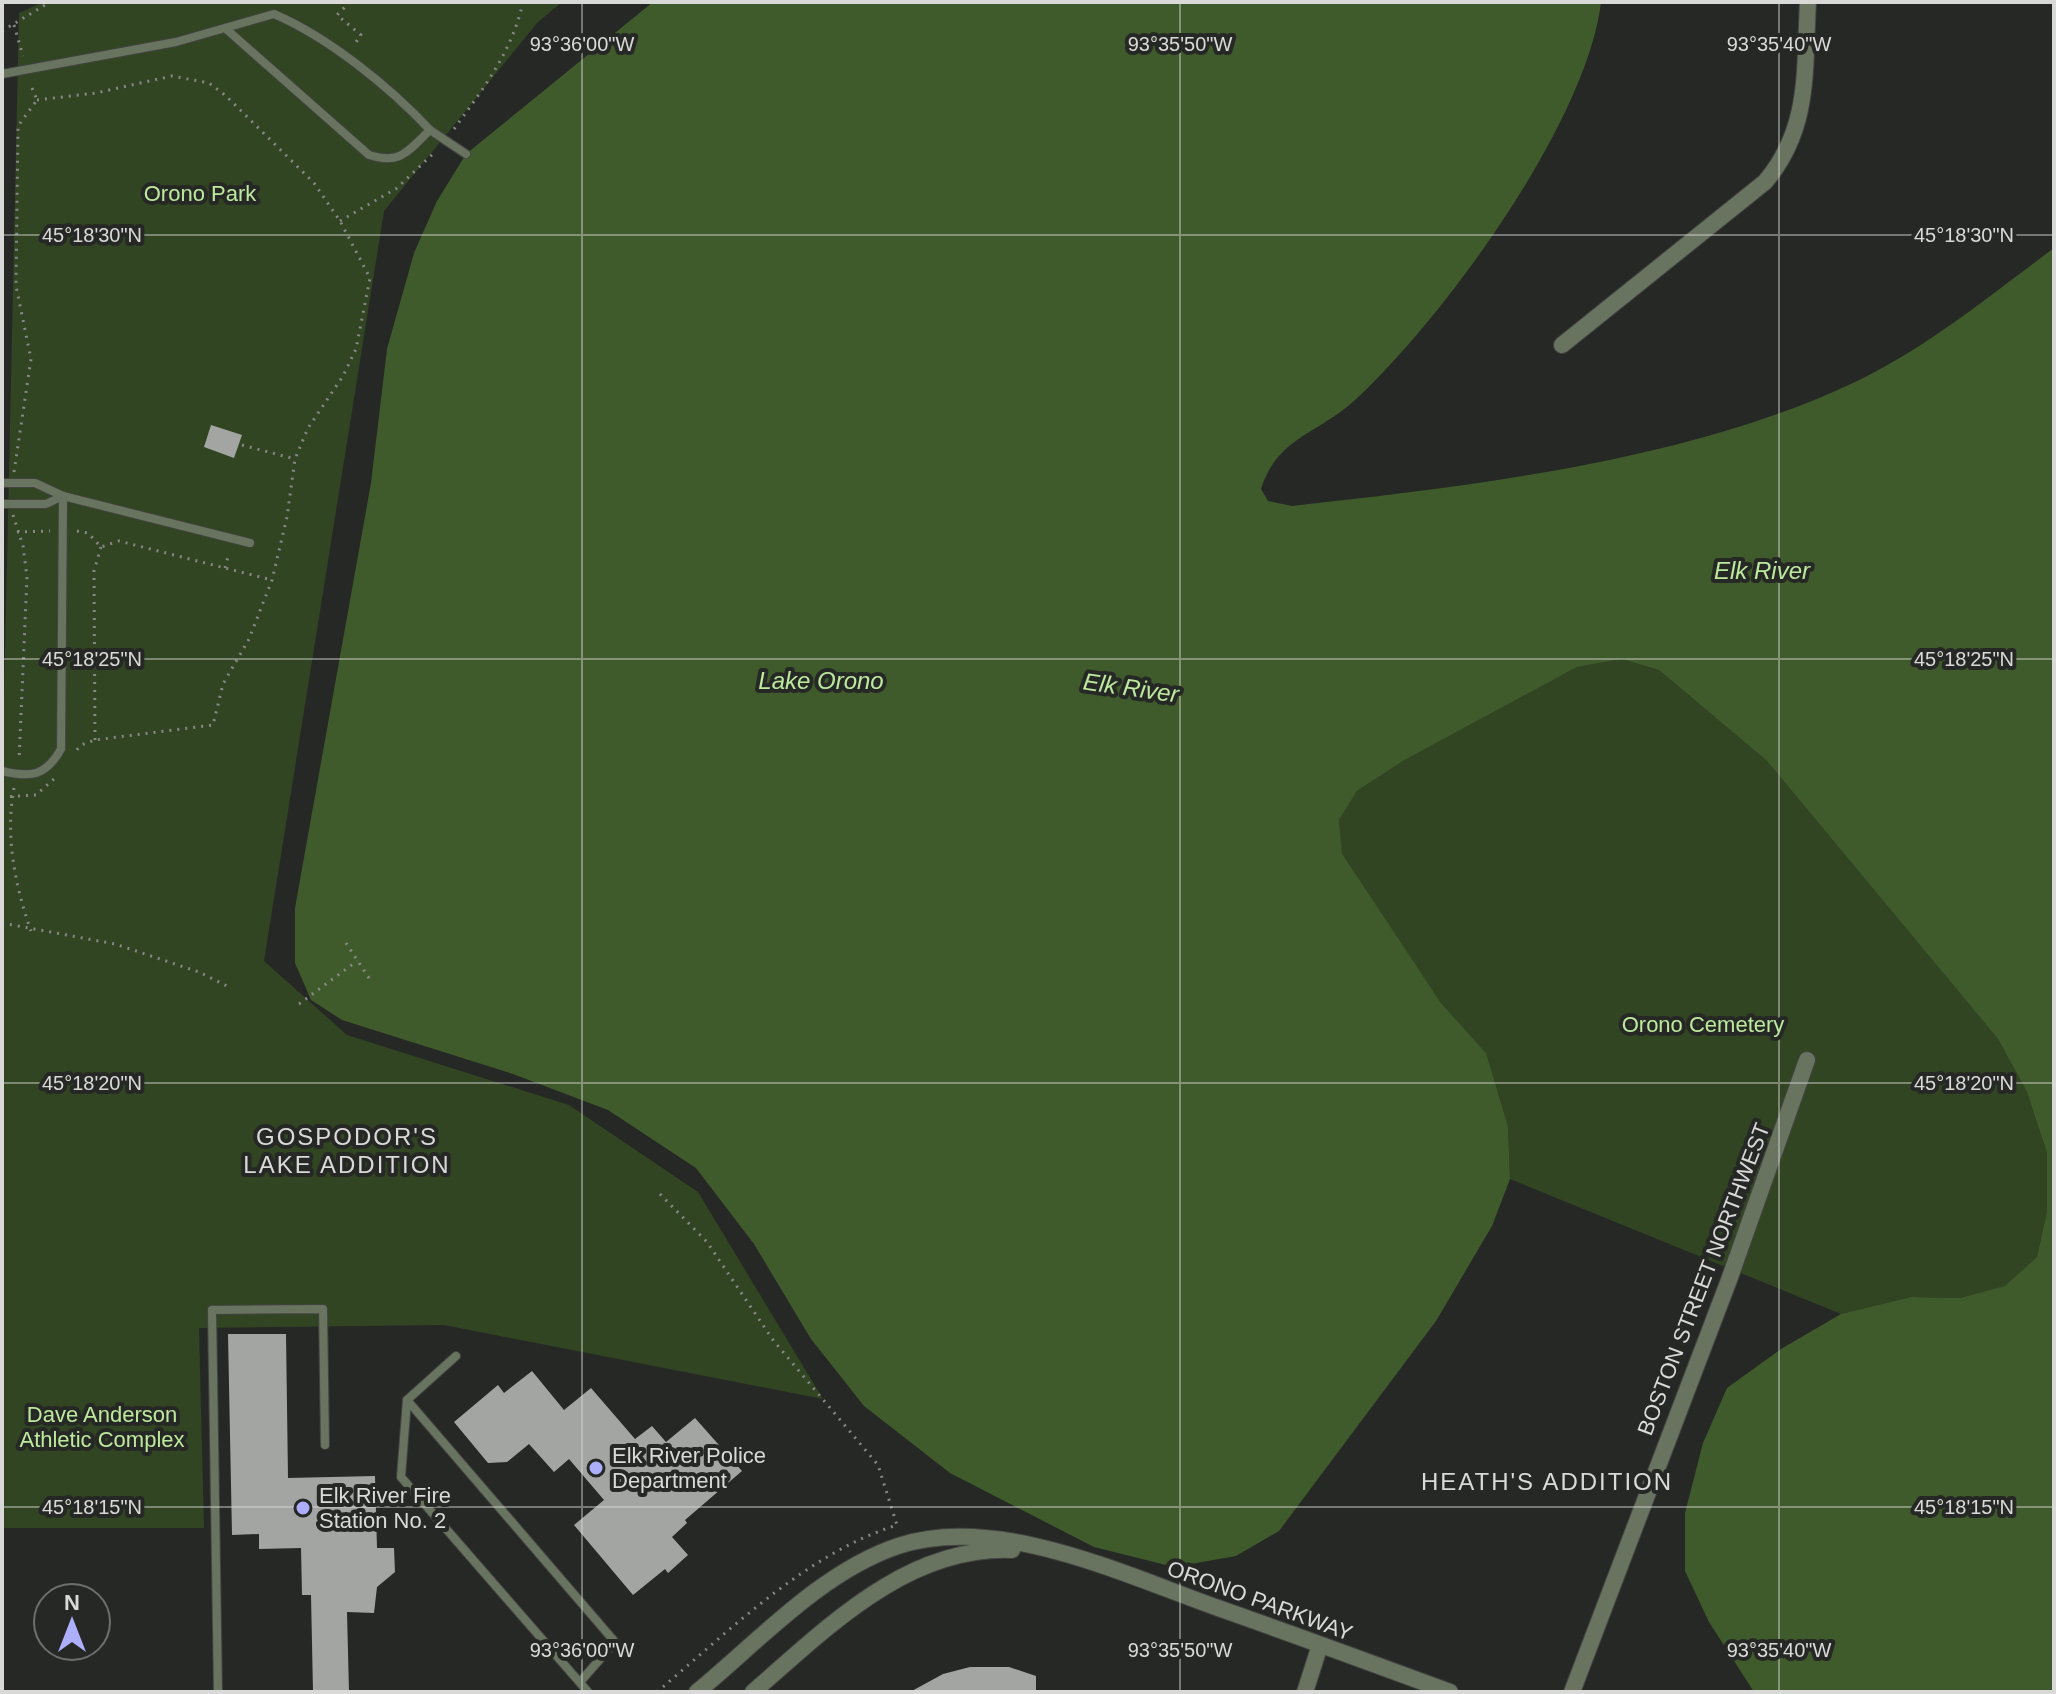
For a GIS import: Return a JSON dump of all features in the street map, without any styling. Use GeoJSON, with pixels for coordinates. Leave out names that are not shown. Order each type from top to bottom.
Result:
{"type":"FeatureCollection","features":[{"type":"Feature","properties":{"kind":"street"},"geometry":{"type":"LineString","coordinates":[[1562,345],[1765,182],[1778,167],[1788,152],[1803,106],[1808,2]]}},
{"type":"Feature","properties":{"kind":"street","name":"BOSTON STREET NORTHWEST"},"geometry":{"type":"LineString","coordinates":[[1572,1692],[1651,1476],[1729,1280],[1807,1060]]}},
{"type":"Feature","properties":{"kind":"street"},"geometry":{"type":"LineString","coordinates":[[697,1692],[822,1588],[873,1556],[901,1545],[959,1537],[1016,1542],[1053,1552]]}},
{"type":"Feature","properties":{"kind":"street"},"geometry":{"type":"LineString","coordinates":[[753,1692],[841,1616],[906,1575],[969,1554],[999,1550],[1053,1552]]}},
{"type":"Feature","properties":{"kind":"street","name":"ORONO PARKWAY"},"geometry":{"type":"LineString","coordinates":[[1053,1552],[1450,1692]]}},
{"type":"Feature","properties":{"kind":"street"},"geometry":{"type":"LineString","coordinates":[[1305,1692],[1320,1645]]}},
{"type":"Feature","properties":{"kind":"lane"},"geometry":{"type":"LineString","coordinates":[[2,74],[176,42],[274,14],[302,26],[411,110],[430,130],[466,154]]}},
{"type":"Feature","properties":{"kind":"lane"},"geometry":{"type":"LineString","coordinates":[[225,28],[369,155],[387,160],[405,155],[430,130]]}},
{"type":"Feature","properties":{"kind":"lane"},"geometry":{"type":"LineString","coordinates":[[2,483],[35,483],[63,496],[250,543]]}},
{"type":"Feature","properties":{"kind":"lane"},"geometry":{"type":"LineString","coordinates":[[2,504],[46,504],[63,496]]}},
{"type":"Feature","properties":{"kind":"lane"},"geometry":{"type":"LineString","coordinates":[[2,771],[25,777],[39,775],[53,763],[61,749],[63,496]]}},
{"type":"Feature","properties":{"kind":"lane"},"geometry":{"type":"LineString","coordinates":[[218,1692],[212,1310],[323,1309],[325,1445]]}},
{"type":"Feature","properties":{"kind":"lane"},"geometry":{"type":"LineString","coordinates":[[456,1356],[407,1400],[401,1477],[588,1692]]}},
{"type":"Feature","properties":{"kind":"lane"},"geometry":{"type":"LineString","coordinates":[[407,1400],[615,1642],[580,1682]]}},
{"type":"Feature","properties":{"kind":"path"},"geometry":{"type":"LineString","coordinates":[[2,31],[50,2]]}},
{"type":"Feature","properties":{"kind":"path"},"geometry":{"type":"LineString","coordinates":[[350,2],[337,15],[361,35]]}},
{"type":"Feature","properties":{"kind":"path"},"geometry":{"type":"LineString","coordinates":[[14,25],[23,56]]}},
{"type":"Feature","properties":{"kind":"path"},"geometry":{"type":"LineString","coordinates":[[14,471],[31,359],[16,286],[18,126],[37,100],[96,93],[172,76],[199,80],[225,95],[314,183],[346,232],[370,278],[356,349],[343,376],[308,428],[295,459],[287,517],[272,580],[249,639],[223,684],[213,725],[95,740],[81,745],[67,762]]}},
{"type":"Feature","properties":{"kind":"path"},"geometry":{"type":"LineString","coordinates":[[31,88],[37,100]]}},
{"type":"Feature","properties":{"kind":"path"},"geometry":{"type":"LineString","coordinates":[[242,445],[295,459]]}},
{"type":"Feature","properties":{"kind":"path"},"geometry":{"type":"LineString","coordinates":[[13,514],[27,577],[19,762]]}},
{"type":"Feature","properties":{"kind":"path"},"geometry":{"type":"LineString","coordinates":[[17,532],[51,531]]}},
{"type":"Feature","properties":{"kind":"path"},"geometry":{"type":"LineString","coordinates":[[77,531],[88,533],[101,547]]}},
{"type":"Feature","properties":{"kind":"path"},"geometry":{"type":"LineString","coordinates":[[225,568],[233,539]]}},
{"type":"Feature","properties":{"kind":"path"},"geometry":{"type":"LineString","coordinates":[[101,547],[119,541],[272,580]]}},
{"type":"Feature","properties":{"kind":"path"},"geometry":{"type":"LineString","coordinates":[[95,740],[94,571],[101,547]]}},
{"type":"Feature","properties":{"kind":"path"},"geometry":{"type":"LineString","coordinates":[[2,797],[36,795],[49,787],[57,775]]}},
{"type":"Feature","properties":{"kind":"path"},"geometry":{"type":"LineString","coordinates":[[12,798],[10,834],[16,881],[31,931]]}},
{"type":"Feature","properties":{"kind":"path"},"geometry":{"type":"LineString","coordinates":[[2,923],[31,931],[115,944],[199,972],[229,987]]}},
{"type":"Feature","properties":{"kind":"path"},"geometry":{"type":"LineString","coordinates":[[346,943],[371,981]]}},
{"type":"Feature","properties":{"kind":"path"},"geometry":{"type":"LineString","coordinates":[[299,1004],[357,961]]}},
{"type":"Feature","properties":{"kind":"path"},"geometry":{"type":"LineString","coordinates":[[657,1692],[814,1564],[861,1536],[897,1525],[878,1465],[773,1340],[707,1242],[658,1192]]}},
{"type":"Feature","properties":{"kind":"green space","name":"Orono Park"},"geometry":{"type":"Polygon","coordinates":[[[43,2],[562,2],[537,23],[384,211],[264,961],[347,1035],[569,1105],[698,1192],[823,1399],[444,1325],[199,1328],[204,1528],[2,1528],[2,791],[19,13],[43,2]]]}},
{"type":"Feature","properties":{"kind":"green space","name":"Orono Cemetery"},"geometry":{"type":"Polygon","coordinates":[[[1622,659],[1659,670],[1767,761],[1998,1039],[2027,1092],[2047,1153],[2047,1211],[2037,1257],[2005,1287],[1960,1298],[1911,1297],[1841,1314],[1510,1179],[1508,1126],[1486,1053],[1441,1003],[1341,854],[1339,820],[1357,791],[1403,761],[1577,667],[1622,659]]]}},
{"type":"Feature","properties":{"kind":"water","name":"Lake Orono"},"geometry":{"type":"Polygon","coordinates":[[[653,2],[1601,2],[1590,50],[1569,103],[1540,159],[1468,270],[1391,364],[1342,411],[1289,447],[1268,472],[1261,489],[1268,501],[1292,506],[1505,479],[1578,466],[1650,451],[1789,410],[1853,383],[1906,355],[2054,248],[2054,1692],[1754,1692],[1709,1622],[1685,1571],[1685,1513],[1703,1443],[1727,1388],[1781,1349],[1841,1314],[1911,1297],[1960,1298],[2005,1286],[2037,1257],[2047,1211],[2047,1153],[2027,1092],[1998,1039],[1767,761],[1659,670],[1622,659],[1577,667],[1403,761],[1357,791],[1339,820],[1342,854],[1441,1003],[1486,1053],[1508,1126],[1510,1179],[1492,1226],[1436,1321],[1279,1531],[1236,1556],[1174,1567],[1094,1547],[950,1473],[864,1406],[811,1339],[754,1244],[696,1168],[608,1110],[513,1074],[342,1020],[311,1000],[295,963],[295,908],[371,483],[387,349],[414,253],[437,201],[466,154],[653,2]]]}},
{"type":"Feature","properties":{"kind":"building"},"geometry":{"type":"Polygon","coordinates":[[[211,425],[242,435],[234,458],[204,447],[211,425]]]}},
{"type":"Feature","properties":{"kind":"building","name":"Elk River Fire Station No. 2"},"geometry":{"type":"Polygon","coordinates":[[[228,1334],[286,1334],[288,1478],[375,1476],[377,1548],[394,1548],[395,1572],[377,1587],[374,1613],[347,1612],[349,1692],[313,1692],[311,1595],[302,1595],[301,1548],[259,1549],[259,1534],[232,1535],[228,1334]]]}},
{"type":"Feature","properties":{"kind":"building"},"geometry":{"type":"Polygon","coordinates":[[[532,1371],[564,1410],[591,1388],[635,1439],[652,1426],[666,1442],[695,1418],[742,1471],[685,1520],[687,1523],[672,1537],[688,1555],[668,1573],[665,1569],[633,1595],[574,1525],[604,1500],[569,1459],[554,1472],[529,1444],[507,1462],[488,1463],[454,1422],[498,1385],[504,1393],[532,1371]]]}},
{"type":"Feature","properties":{"kind":"building"},"geometry":{"type":"Polygon","coordinates":[[[970,1667],[1009,1667],[1036,1676],[1036,1692],[910,1692],[943,1674],[970,1667]]]}},
{"type":"Feature","properties":{"kind":"place","name":"Elk River Police Department"},"geometry":{"type":"Point","coordinates":[596,1468]}},
{"type":"Feature","properties":{"kind":"place","name":"Elk River Fire Station No. 2"},"geometry":{"type":"Point","coordinates":[303,1508]}},
{"type":"Feature","properties":{"kind":"district","name":"GOSPODOR'S LAKE ADDITION"},"geometry":{"type":"Point","coordinates":[347,1151]}},
{"type":"Feature","properties":{"kind":"district","name":"HEATH'S ADDITION"},"geometry":{"type":"Point","coordinates":[1547,1482]}},
{"type":"Feature","properties":{"kind":"water label","name":"Elk River"},"geometry":{"type":"Point","coordinates":[1762,571]}},
{"type":"Feature","properties":{"kind":"water label","name":"Elk River"},"geometry":{"type":"Point","coordinates":[1131,688]}},
{"type":"Feature","properties":{"kind":"park label","name":"Dave Anderson Athletic Complex"},"geometry":{"type":"Point","coordinates":[102,1426]}}]}
